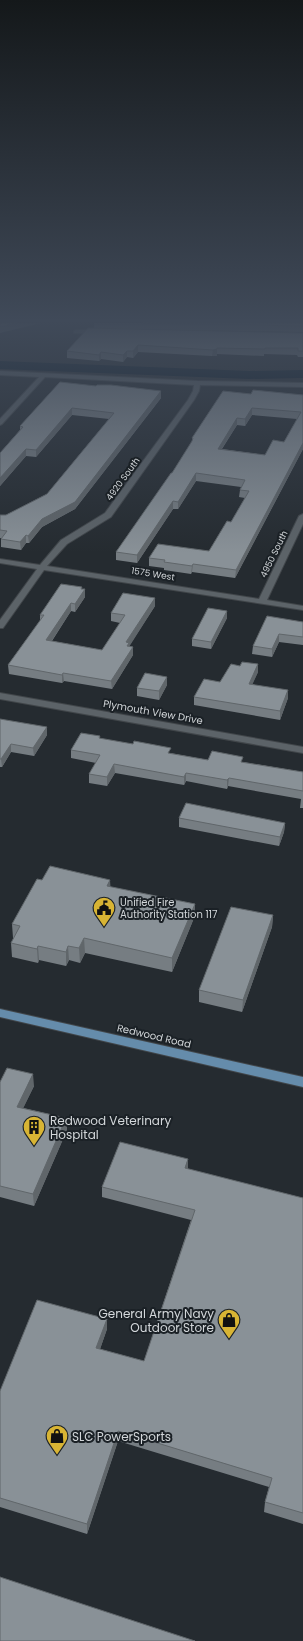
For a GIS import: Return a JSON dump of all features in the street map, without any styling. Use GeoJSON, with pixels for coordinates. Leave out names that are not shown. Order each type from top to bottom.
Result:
{"type":"FeatureCollection","features":[{"type":"Feature","properties":{"kind":"main road","name":"Redwood Road"},"geometry":{"type":"LineString","coordinates":[[0,1013],[303,1082]]}},
{"type":"Feature","properties":{"kind":"street"},"geometry":{"type":"LineString","coordinates":[[0,423],[21,400]]}},
{"type":"Feature","properties":{"kind":"street","name":"4920 South"},"geometry":{"type":"LineString","coordinates":[[0,626],[42,567],[64,542],[108,515],[191,400]]}},
{"type":"Feature","properties":{"kind":"street","name":"4950 South"},"geometry":{"type":"LineString","coordinates":[[262,601],[303,516]]}},
{"type":"Feature","properties":{"kind":"street","name":"1575 West"},"geometry":{"type":"LineString","coordinates":[[0,561],[303,608]]}},
{"type":"Feature","properties":{"kind":"street","name":"Plymouth View Drive"},"geometry":{"type":"LineString","coordinates":[[0,696],[303,750]]}},
{"type":"Feature","properties":{"kind":"building"},"geometry":{"type":"Polygon","coordinates":[[[44,400],[154,400],[75,502],[42,519],[28,536],[26,535],[20,542],[1,539],[7,531],[0,530],[0,515],[6,515],[47,494],[114,413],[72,408],[36,450],[26,449],[0,478],[0,453],[23,427],[20,426],[44,400]]]}},
{"type":"Feature","properties":{"kind":"building"},"geometry":{"type":"Polygon","coordinates":[[[217,400],[303,400],[303,443],[236,570],[193,564],[192,566],[149,558],[158,544],[209,551],[227,521],[231,522],[249,491],[240,490],[245,480],[196,473],[178,502],[173,501],[137,555],[116,552],[172,473],[192,441],[192,438],[217,400]],[[252,408],[245,419],[237,418],[218,449],[265,455],[273,440],[284,442],[301,412],[252,408]]]}},
{"type":"Feature","properties":{"kind":"building"},"geometry":{"type":"Polygon","coordinates":[[[61,584],[82,587],[81,589],[85,589],[75,604],[71,603],[46,640],[102,650],[125,615],[111,613],[123,593],[155,598],[126,642],[129,643],[127,646],[133,647],[111,681],[63,673],[62,675],[8,665],[44,615],[40,615],[61,584]]]}},
{"type":"Feature","properties":{"kind":"building"},"geometry":{"type":"Polygon","coordinates":[[[208,608],[227,611],[211,642],[192,639],[208,608]]]}},
{"type":"Feature","properties":{"kind":"building"},"geometry":{"type":"Polygon","coordinates":[[[267,616],[303,622],[303,637],[279,634],[272,649],[253,646],[267,616]]]}},
{"type":"Feature","properties":{"kind":"building"},"geometry":{"type":"Polygon","coordinates":[[[242,662],[258,664],[249,684],[288,690],[280,711],[194,697],[204,679],[220,682],[231,664],[240,666],[242,662]]]}},
{"type":"Feature","properties":{"kind":"building"},"geometry":{"type":"Polygon","coordinates":[[[145,673],[167,677],[159,691],[137,688],[145,673]]]}},
{"type":"Feature","properties":{"kind":"building"},"geometry":{"type":"Polygon","coordinates":[[[0,719],[47,727],[33,748],[11,744],[0,759],[0,719]]]}},
{"type":"Feature","properties":{"kind":"building"},"geometry":{"type":"Polygon","coordinates":[[[81,733],[133,744],[134,741],[171,748],[168,753],[208,760],[212,751],[243,757],[241,762],[303,772],[303,791],[229,778],[227,780],[186,773],[184,777],[114,764],[107,777],[89,774],[100,755],[71,750],[81,733]]]}},
{"type":"Feature","properties":{"kind":"building"},"geometry":{"type":"Polygon","coordinates":[[[186,803],[285,823],[280,837],[179,818],[186,803]]]}},
{"type":"Feature","properties":{"kind":"building","name":"Unified Fire Authority Station 117"},"geometry":{"type":"Polygon","coordinates":[[[50,866],[110,880],[107,886],[195,904],[172,958],[84,938],[79,948],[68,946],[66,952],[38,946],[37,949],[11,943],[20,926],[12,924],[37,879],[42,880],[50,866]]]}},
{"type":"Feature","properties":{"kind":"building"},"geometry":{"type":"Polygon","coordinates":[[[231,907],[273,915],[243,1000],[199,990],[231,907]]]}},
{"type":"Feature","properties":{"kind":"building"},"geometry":{"type":"Polygon","coordinates":[[[7,1068],[33,1074],[17,1107],[66,1118],[33,1194],[0,1186],[0,1082],[7,1068]]]}},
{"type":"Feature","properties":{"kind":"building"},"geometry":{"type":"Polygon","coordinates":[[[120,1142],[188,1159],[185,1168],[303,1198],[303,1513],[265,1502],[272,1478],[118,1431],[87,1524],[0,1498],[0,1391],[37,1300],[107,1319],[96,1348],[144,1361],[195,1210],[102,1187],[120,1142]]]}},
{"type":"Feature","properties":{"kind":"building"},"geometry":{"type":"Polygon","coordinates":[[[0,1577],[195,1641],[0,1641],[0,1577]]]}},
{"type":"Feature","properties":{"kind":"place","name":"Unified Fire Authority Station 117"},"geometry":{"type":"Point","coordinates":[104,928]}},
{"type":"Feature","properties":{"kind":"place","name":"Redwood Veterinary Hospital"},"geometry":{"type":"Point","coordinates":[34,1146]}},
{"type":"Feature","properties":{"kind":"place","name":"General Army Navy Outdoor Store"},"geometry":{"type":"Point","coordinates":[229,1340]}},
{"type":"Feature","properties":{"kind":"place","name":"SLC PowerSports"},"geometry":{"type":"Point","coordinates":[57,1456]}}]}
